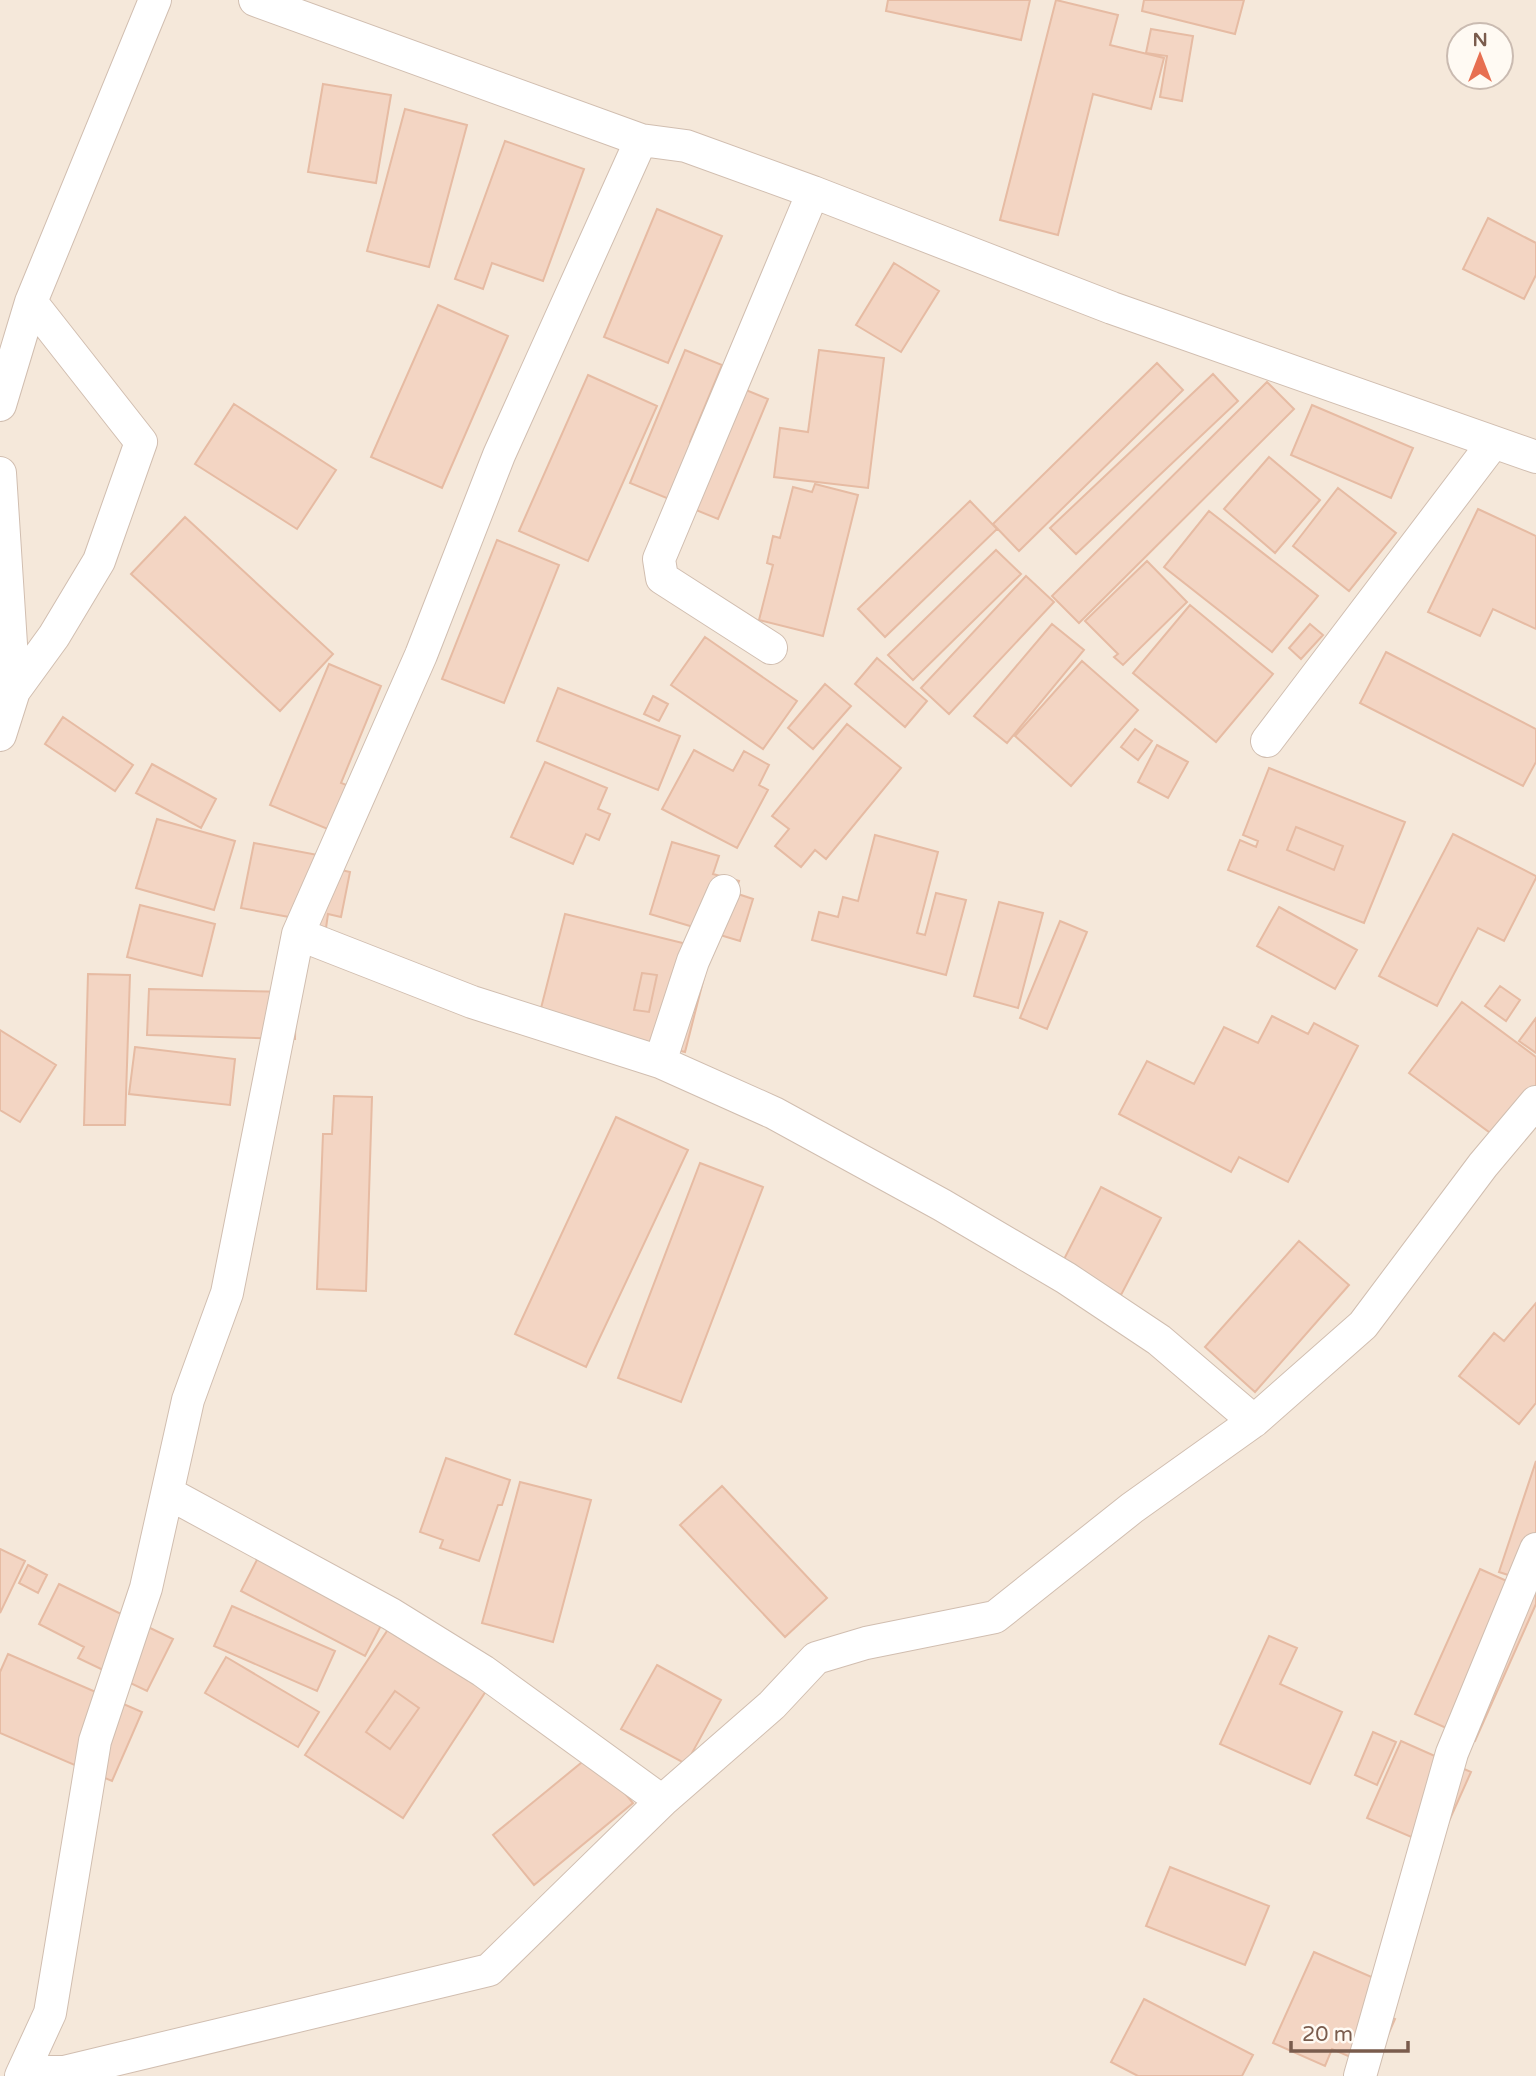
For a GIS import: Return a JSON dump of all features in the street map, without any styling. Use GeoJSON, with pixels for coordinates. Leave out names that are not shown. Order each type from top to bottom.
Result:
{"type":"FeatureCollection","features":[{"type":"Feature","properties":{"kind":"street"},"geometry":{"type":"LineString","coordinates":[[0,405],[31,302],[155,0]]}},
{"type":"Feature","properties":{"kind":"street"},"geometry":{"type":"LineString","coordinates":[[255,0],[641,140],[686,146],[813,192],[1112,308],[1536,457]]}},
{"type":"Feature","properties":{"kind":"street"},"geometry":{"type":"LineString","coordinates":[[641,140],[499,455],[421,655],[299,933],[227,1293],[188,1400],[146,1588],[95,1741],[50,2013],[23,2074],[64,2072],[489,1970],[662,1801],[772,1704],[816,1658],[866,1643],[995,1617],[1132,1508],[1254,1421],[1363,1325],[1483,1165],[1536,1102]]}},
{"type":"Feature","properties":{"kind":"street"},"geometry":{"type":"LineString","coordinates":[[771,648],[662,578],[659,559],[813,192]]}},
{"type":"Feature","properties":{"kind":"street"},"geometry":{"type":"LineString","coordinates":[[0,735],[14,691],[54,636],[99,561],[141,442],[31,302]]}},
{"type":"Feature","properties":{"kind":"street"},"geometry":{"type":"LineString","coordinates":[[1267,741],[1493,443]]}},
{"type":"Feature","properties":{"kind":"street"},"geometry":{"type":"LineString","coordinates":[[0,473],[14,691]]}},
{"type":"Feature","properties":{"kind":"street"},"geometry":{"type":"LineString","coordinates":[[660,1062],[693,961],[724,891]]}},
{"type":"Feature","properties":{"kind":"street"},"geometry":{"type":"LineString","coordinates":[[299,933],[472,1002],[660,1062],[774,1113],[942,1205],[1066,1278],[1158,1340],[1254,1421]]}},
{"type":"Feature","properties":{"kind":"street"},"geometry":{"type":"LineString","coordinates":[[168,1493],[391,1614],[483,1671],[662,1801]]}},
{"type":"Feature","properties":{"kind":"street"},"geometry":{"type":"LineString","coordinates":[[1360,2076],[1451,1753],[1536,1549]]}},
{"type":"Feature","properties":{"kind":"shaded area"},"geometry":{"type":"Polygon","coordinates":[[[0,0],[1536,0],[1536,2076],[0,2076],[0,0]]]}},
{"type":"Feature","properties":{"kind":"building"},"geometry":{"type":"Polygon","coordinates":[[[888,0],[1030,0],[1021,40],[886,11],[888,0]]]}},
{"type":"Feature","properties":{"kind":"building"},"geometry":{"type":"Polygon","coordinates":[[[1056,0],[1118,15],[1110,45],[1164,58],[1151,109],[1093,94],[1058,235],[1000,220],[1056,0]]]}},
{"type":"Feature","properties":{"kind":"building"},"geometry":{"type":"Polygon","coordinates":[[[1144,0],[1244,0],[1235,34],[1142,11],[1144,0]]]}},
{"type":"Feature","properties":{"kind":"building"},"geometry":{"type":"Polygon","coordinates":[[[1151,29],[1193,36],[1182,101],[1160,97],[1167,56],[1146,53],[1151,29]]]}},
{"type":"Feature","properties":{"kind":"building"},"geometry":{"type":"Polygon","coordinates":[[[323,84],[391,95],[376,183],[308,172],[323,84]]]}},
{"type":"Feature","properties":{"kind":"building"},"geometry":{"type":"Polygon","coordinates":[[[405,109],[467,125],[429,267],[367,251],[405,109]]]}},
{"type":"Feature","properties":{"kind":"building"},"geometry":{"type":"Polygon","coordinates":[[[505,141],[584,169],[543,281],[492,263],[483,289],[455,279],[505,141]]]}},
{"type":"Feature","properties":{"kind":"building"},"geometry":{"type":"Polygon","coordinates":[[[657,209],[722,236],[668,363],[604,337],[657,209]]]}},
{"type":"Feature","properties":{"kind":"building"},"geometry":{"type":"Polygon","coordinates":[[[1488,218],[1536,243],[1536,275],[1524,299],[1463,269],[1488,218]]]}},
{"type":"Feature","properties":{"kind":"building"},"geometry":{"type":"Polygon","coordinates":[[[894,263],[939,291],[901,352],[856,325],[894,263]]]}},
{"type":"Feature","properties":{"kind":"building"},"geometry":{"type":"Polygon","coordinates":[[[438,305],[508,336],[442,488],[371,457],[438,305]]]}},
{"type":"Feature","properties":{"kind":"building"},"geometry":{"type":"Polygon","coordinates":[[[685,350],[722,365],[690,442],[698,446],[724,381],[768,399],[718,519],[630,483],[685,350]]]}},
{"type":"Feature","properties":{"kind":"building"},"geometry":{"type":"Polygon","coordinates":[[[819,350],[884,358],[868,488],[774,477],[780,428],[808,432],[819,350]]]}},
{"type":"Feature","properties":{"kind":"building"},"geometry":{"type":"Polygon","coordinates":[[[1157,363],[1183,390],[1019,551],[993,524],[1157,363]]]}},
{"type":"Feature","properties":{"kind":"building"},"geometry":{"type":"Polygon","coordinates":[[[1213,374],[1238,401],[1076,554],[1050,528],[1213,374]]]}},
{"type":"Feature","properties":{"kind":"building"},"geometry":{"type":"Polygon","coordinates":[[[588,375],[657,406],[588,561],[519,531],[588,375]]]}},
{"type":"Feature","properties":{"kind":"building"},"geometry":{"type":"Polygon","coordinates":[[[1267,382],[1294,409],[1079,623],[1052,596],[1267,382]]]}},
{"type":"Feature","properties":{"kind":"building"},"geometry":{"type":"Polygon","coordinates":[[[234,404],[336,470],[297,529],[195,464],[234,404]]]}},
{"type":"Feature","properties":{"kind":"building"},"geometry":{"type":"Polygon","coordinates":[[[1312,405],[1413,448],[1391,498],[1291,455],[1312,405]]]}},
{"type":"Feature","properties":{"kind":"building"},"geometry":{"type":"Polygon","coordinates":[[[1269,457],[1320,500],[1275,553],[1224,509],[1269,457]]]}},
{"type":"Feature","properties":{"kind":"building"},"geometry":{"type":"Polygon","coordinates":[[[815,484],[858,495],[823,636],[759,620],[773,565],[767,563],[773,536],[780,538],[793,487],[812,492],[815,484]]]}},
{"type":"Feature","properties":{"kind":"building"},"geometry":{"type":"Polygon","coordinates":[[[1338,488],[1396,533],[1349,591],[1293,546],[1338,488]]]}},
{"type":"Feature","properties":{"kind":"building"},"geometry":{"type":"Polygon","coordinates":[[[970,501],[997,529],[885,637],[858,609],[970,501]]]}},
{"type":"Feature","properties":{"kind":"building"},"geometry":{"type":"Polygon","coordinates":[[[1478,509],[1536,536],[1536,629],[1493,609],[1480,636],[1428,612],[1478,509]]]}},
{"type":"Feature","properties":{"kind":"building"},"geometry":{"type":"Polygon","coordinates":[[[1209,511],[1318,596],[1272,652],[1164,567],[1209,511]]]}},
{"type":"Feature","properties":{"kind":"building"},"geometry":{"type":"Polygon","coordinates":[[[185,517],[333,654],[280,711],[131,574],[185,517]]]}},
{"type":"Feature","properties":{"kind":"building"},"geometry":{"type":"Polygon","coordinates":[[[497,540],[559,565],[504,703],[442,679],[497,540]]]}},
{"type":"Feature","properties":{"kind":"building"},"geometry":{"type":"Polygon","coordinates":[[[996,550],[1021,574],[913,680],[888,655],[996,550]]]}},
{"type":"Feature","properties":{"kind":"building"},"geometry":{"type":"Polygon","coordinates":[[[1147,561],[1187,602],[1123,665],[1114,657],[1118,654],[1085,621],[1147,561]]]}},
{"type":"Feature","properties":{"kind":"building"},"geometry":{"type":"Polygon","coordinates":[[[1026,576],[1054,602],[949,714],[921,688],[1026,576]]]}},
{"type":"Feature","properties":{"kind":"building"},"geometry":{"type":"Polygon","coordinates":[[[1190,605],[1273,674],[1216,742],[1133,673],[1190,605]]]}},
{"type":"Feature","properties":{"kind":"building"},"geometry":{"type":"Polygon","coordinates":[[[1052,624],[1084,650],[1007,743],[974,716],[1052,624]]]}},
{"type":"Feature","properties":{"kind":"building"},"geometry":{"type":"Polygon","coordinates":[[[1310,624],[1323,635],[1301,659],[1289,648],[1310,624]]]}},
{"type":"Feature","properties":{"kind":"building"},"geometry":{"type":"Polygon","coordinates":[[[705,637],[797,701],[763,749],[671,685],[705,637]]]}},
{"type":"Feature","properties":{"kind":"building"},"geometry":{"type":"Polygon","coordinates":[[[1386,652],[1536,729],[1536,762],[1523,786],[1360,703],[1386,652]]]}},
{"type":"Feature","properties":{"kind":"building"},"geometry":{"type":"Polygon","coordinates":[[[877,658],[927,701],[905,727],[855,684],[877,658]]]}},
{"type":"Feature","properties":{"kind":"building"},"geometry":{"type":"Polygon","coordinates":[[[1082,661],[1138,710],[1071,786],[1015,736],[1082,661]]]}},
{"type":"Feature","properties":{"kind":"building"},"geometry":{"type":"Polygon","coordinates":[[[329,664],[381,686],[341,783],[360,790],[342,835],[270,805],[329,664]]]}},
{"type":"Feature","properties":{"kind":"building"},"geometry":{"type":"Polygon","coordinates":[[[825,684],[851,706],[813,749],[788,728],[825,684]]]}},
{"type":"Feature","properties":{"kind":"building"},"geometry":{"type":"Polygon","coordinates":[[[558,688],[680,736],[658,790],[537,741],[558,688]]]}},
{"type":"Feature","properties":{"kind":"building"},"geometry":{"type":"Polygon","coordinates":[[[653,696],[668,704],[659,721],[644,714],[653,696]]]}},
{"type":"Feature","properties":{"kind":"building"},"geometry":{"type":"Polygon","coordinates":[[[63,717],[133,765],[115,791],[45,744],[63,717]]]}},
{"type":"Feature","properties":{"kind":"building"},"geometry":{"type":"Polygon","coordinates":[[[847,724],[901,768],[826,859],[815,850],[801,867],[775,846],[789,829],[772,816],[847,724]]]}},
{"type":"Feature","properties":{"kind":"building"},"geometry":{"type":"Polygon","coordinates":[[[1135,729],[1152,741],[1138,760],[1121,747],[1135,729]]]}},
{"type":"Feature","properties":{"kind":"building"},"geometry":{"type":"Polygon","coordinates":[[[1157,745],[1188,762],[1168,798],[1138,782],[1157,745]]]}},
{"type":"Feature","properties":{"kind":"building"},"geometry":{"type":"Polygon","coordinates":[[[694,750],[733,771],[744,751],[769,765],[759,785],[768,790],[737,848],[662,809],[694,750]]]}},
{"type":"Feature","properties":{"kind":"building"},"geometry":{"type":"Polygon","coordinates":[[[545,762],[607,788],[598,809],[610,814],[599,840],[586,834],[573,864],[511,837],[545,762]]]}},
{"type":"Feature","properties":{"kind":"building"},"geometry":{"type":"Polygon","coordinates":[[[152,764],[216,799],[201,828],[136,793],[152,764]]]}},
{"type":"Feature","properties":{"kind":"building"},"geometry":{"type":"Polygon","coordinates":[[[1269,768],[1405,822],[1364,923],[1228,870],[1240,840],[1256,847],[1258,841],[1243,835],[1269,768]],[[1296,827],[1287,850],[1334,870],[1343,846],[1296,827]]]}},
{"type":"Feature","properties":{"kind":"building"},"geometry":{"type":"Polygon","coordinates":[[[157,819],[235,841],[214,910],[136,888],[157,819]]]}},
{"type":"Feature","properties":{"kind":"building"},"geometry":{"type":"Polygon","coordinates":[[[1296,827],[1343,846],[1334,870],[1287,850],[1296,827]]]}},
{"type":"Feature","properties":{"kind":"building"},"geometry":{"type":"Polygon","coordinates":[[[1453,834],[1536,878],[1504,941],[1478,928],[1437,1006],[1379,976],[1453,834]]]}},
{"type":"Feature","properties":{"kind":"building"},"geometry":{"type":"Polygon","coordinates":[[[875,835],[938,852],[917,933],[925,935],[936,893],[966,900],[946,975],[812,940],[819,912],[838,917],[843,897],[858,901],[875,835]]]}},
{"type":"Feature","properties":{"kind":"building"},"geometry":{"type":"Polygon","coordinates":[[[672,842],[719,856],[713,874],[739,881],[735,893],[753,899],[740,941],[650,914],[672,842]]]}},
{"type":"Feature","properties":{"kind":"building"},"geometry":{"type":"Polygon","coordinates":[[[254,843],[339,859],[337,869],[350,872],[341,917],[328,914],[325,935],[289,917],[241,908],[254,843]]]}},
{"type":"Feature","properties":{"kind":"building"},"geometry":{"type":"Polygon","coordinates":[[[999,902],[1043,913],[1018,1008],[974,996],[999,902]]]}},
{"type":"Feature","properties":{"kind":"building"},"geometry":{"type":"Polygon","coordinates":[[[140,905],[215,924],[202,976],[127,957],[140,905]]]}},
{"type":"Feature","properties":{"kind":"building"},"geometry":{"type":"Polygon","coordinates":[[[1279,907],[1357,950],[1335,989],[1257,946],[1279,907]]]}},
{"type":"Feature","properties":{"kind":"building"},"geometry":{"type":"Polygon","coordinates":[[[565,914],[711,950],[685,1052],[539,1016],[565,914]],[[642,973],[634,1010],[649,1012],[657,975],[642,973]]]}},
{"type":"Feature","properties":{"kind":"building"},"geometry":{"type":"Polygon","coordinates":[[[1060,921],[1087,932],[1047,1029],[1020,1018],[1060,921]]]}},
{"type":"Feature","properties":{"kind":"building"},"geometry":{"type":"Polygon","coordinates":[[[642,973],[657,975],[649,1012],[634,1010],[642,973]]]}},
{"type":"Feature","properties":{"kind":"building"},"geometry":{"type":"Polygon","coordinates":[[[88,974],[130,975],[125,1125],[84,1125],[88,974]]]}},
{"type":"Feature","properties":{"kind":"building"},"geometry":{"type":"Polygon","coordinates":[[[1500,986],[1520,1000],[1506,1021],[1485,1006],[1500,986]]]}},
{"type":"Feature","properties":{"kind":"building"},"geometry":{"type":"Polygon","coordinates":[[[149,989],[296,992],[295,1039],[147,1035],[149,989]]]}},
{"type":"Feature","properties":{"kind":"building"},"geometry":{"type":"Polygon","coordinates":[[[1462,1002],[1536,1057],[1536,1109],[1508,1146],[1409,1073],[1462,1002]]]}},
{"type":"Feature","properties":{"kind":"building"},"geometry":{"type":"Polygon","coordinates":[[[1272,1016],[1308,1034],[1314,1023],[1358,1046],[1288,1182],[1239,1157],[1231,1172],[1119,1114],[1147,1061],[1194,1084],[1224,1027],[1258,1043],[1272,1016]]]}},
{"type":"Feature","properties":{"kind":"building"},"geometry":{"type":"Polygon","coordinates":[[[1536,1018],[1536,1053],[1519,1041],[1536,1018]]]}},
{"type":"Feature","properties":{"kind":"building"},"geometry":{"type":"Polygon","coordinates":[[[0,1030],[56,1065],[20,1122],[0,1110],[0,1030]]]}},
{"type":"Feature","properties":{"kind":"building"},"geometry":{"type":"Polygon","coordinates":[[[135,1047],[235,1059],[230,1105],[129,1094],[135,1047]]]}},
{"type":"Feature","properties":{"kind":"building"},"geometry":{"type":"Polygon","coordinates":[[[334,1096],[372,1097],[366,1291],[317,1289],[323,1134],[332,1134],[334,1096]]]}},
{"type":"Feature","properties":{"kind":"building"},"geometry":{"type":"Polygon","coordinates":[[[616,1117],[688,1150],[586,1367],[515,1334],[616,1117]]]}},
{"type":"Feature","properties":{"kind":"building"},"geometry":{"type":"Polygon","coordinates":[[[700,1163],[763,1187],[681,1402],[618,1378],[700,1163]]]}},
{"type":"Feature","properties":{"kind":"building"},"geometry":{"type":"Polygon","coordinates":[[[1101,1187],[1161,1218],[1121,1295],[1061,1265],[1101,1187]]]}},
{"type":"Feature","properties":{"kind":"building"},"geometry":{"type":"Polygon","coordinates":[[[1299,1241],[1349,1285],[1255,1392],[1205,1347],[1299,1241]]]}},
{"type":"Feature","properties":{"kind":"building"},"geometry":{"type":"Polygon","coordinates":[[[1536,1303],[1536,1403],[1519,1424],[1459,1376],[1494,1333],[1504,1341],[1536,1303]]]}},
{"type":"Feature","properties":{"kind":"building"},"geometry":{"type":"Polygon","coordinates":[[[446,1458],[510,1480],[502,1505],[498,1505],[479,1561],[440,1548],[443,1540],[420,1532],[446,1458]]]}},
{"type":"Feature","properties":{"kind":"building"},"geometry":{"type":"Polygon","coordinates":[[[1536,1461],[1536,1584],[1499,1572],[1536,1461]]]}},
{"type":"Feature","properties":{"kind":"building"},"geometry":{"type":"Polygon","coordinates":[[[520,1482],[591,1500],[553,1642],[482,1623],[520,1482]]]}},
{"type":"Feature","properties":{"kind":"building"},"geometry":{"type":"Polygon","coordinates":[[[722,1486],[827,1598],[785,1637],[680,1525],[722,1486]]]}},
{"type":"Feature","properties":{"kind":"building"},"geometry":{"type":"Polygon","coordinates":[[[0,1549],[25,1561],[0,1613],[0,1549]]]}},
{"type":"Feature","properties":{"kind":"building"},"geometry":{"type":"Polygon","coordinates":[[[261,1552],[386,1616],[365,1656],[241,1591],[261,1552]]]}},
{"type":"Feature","properties":{"kind":"building"},"geometry":{"type":"Polygon","coordinates":[[[28,1565],[47,1575],[38,1593],[19,1583],[28,1565]]]}},
{"type":"Feature","properties":{"kind":"building"},"geometry":{"type":"Polygon","coordinates":[[[1480,1569],[1536,1594],[1536,1604],[1475,1741],[1415,1714],[1480,1569]]]}},
{"type":"Feature","properties":{"kind":"building"},"geometry":{"type":"Polygon","coordinates":[[[59,1584],[173,1639],[147,1691],[78,1658],[84,1647],[39,1624],[59,1584]]]}},
{"type":"Feature","properties":{"kind":"building"},"geometry":{"type":"Polygon","coordinates":[[[232,1606],[335,1651],[317,1691],[214,1646],[232,1606]]]}},
{"type":"Feature","properties":{"kind":"building"},"geometry":{"type":"Polygon","coordinates":[[[389,1628],[486,1691],[403,1818],[305,1755],[389,1628]],[[395,1691],[366,1732],[390,1749],[419,1708],[395,1691]]]}},
{"type":"Feature","properties":{"kind":"building"},"geometry":{"type":"Polygon","coordinates":[[[1269,1636],[1297,1648],[1280,1684],[1342,1712],[1310,1784],[1220,1744],[1269,1636]]]}},
{"type":"Feature","properties":{"kind":"building"},"geometry":{"type":"Polygon","coordinates":[[[8,1654],[142,1712],[112,1781],[0,1733],[0,1672],[8,1654]]]}},
{"type":"Feature","properties":{"kind":"building"},"geometry":{"type":"Polygon","coordinates":[[[226,1657],[319,1712],[298,1747],[205,1693],[226,1657]]]}},
{"type":"Feature","properties":{"kind":"building"},"geometry":{"type":"Polygon","coordinates":[[[657,1665],[721,1700],[686,1764],[621,1729],[657,1665]]]}},
{"type":"Feature","properties":{"kind":"building"},"geometry":{"type":"Polygon","coordinates":[[[395,1691],[419,1708],[390,1749],[366,1732],[395,1691]]]}},
{"type":"Feature","properties":{"kind":"building"},"geometry":{"type":"Polygon","coordinates":[[[1373,1732],[1396,1742],[1377,1785],[1355,1775],[1373,1732]]]}},
{"type":"Feature","properties":{"kind":"building"},"geometry":{"type":"Polygon","coordinates":[[[1401,1741],[1471,1772],[1437,1848],[1367,1818],[1401,1741]]]}},
{"type":"Feature","properties":{"kind":"building"},"geometry":{"type":"Polygon","coordinates":[[[592,1754],[633,1803],[534,1885],[493,1835],[592,1754]]]}},
{"type":"Feature","properties":{"kind":"building"},"geometry":{"type":"Polygon","coordinates":[[[1170,1867],[1269,1906],[1245,1965],[1146,1926],[1170,1867]]]}},
{"type":"Feature","properties":{"kind":"building"},"geometry":{"type":"Polygon","coordinates":[[[1314,1952],[1390,1985],[1378,2012],[1395,2019],[1374,2067],[1332,2049],[1325,2066],[1273,2043],[1314,1952]]]}},
{"type":"Feature","properties":{"kind":"building"},"geometry":{"type":"Polygon","coordinates":[[[1144,1999],[1253,2055],[1242,2076],[1138,2076],[1111,2062],[1144,1999]]]}}]}
